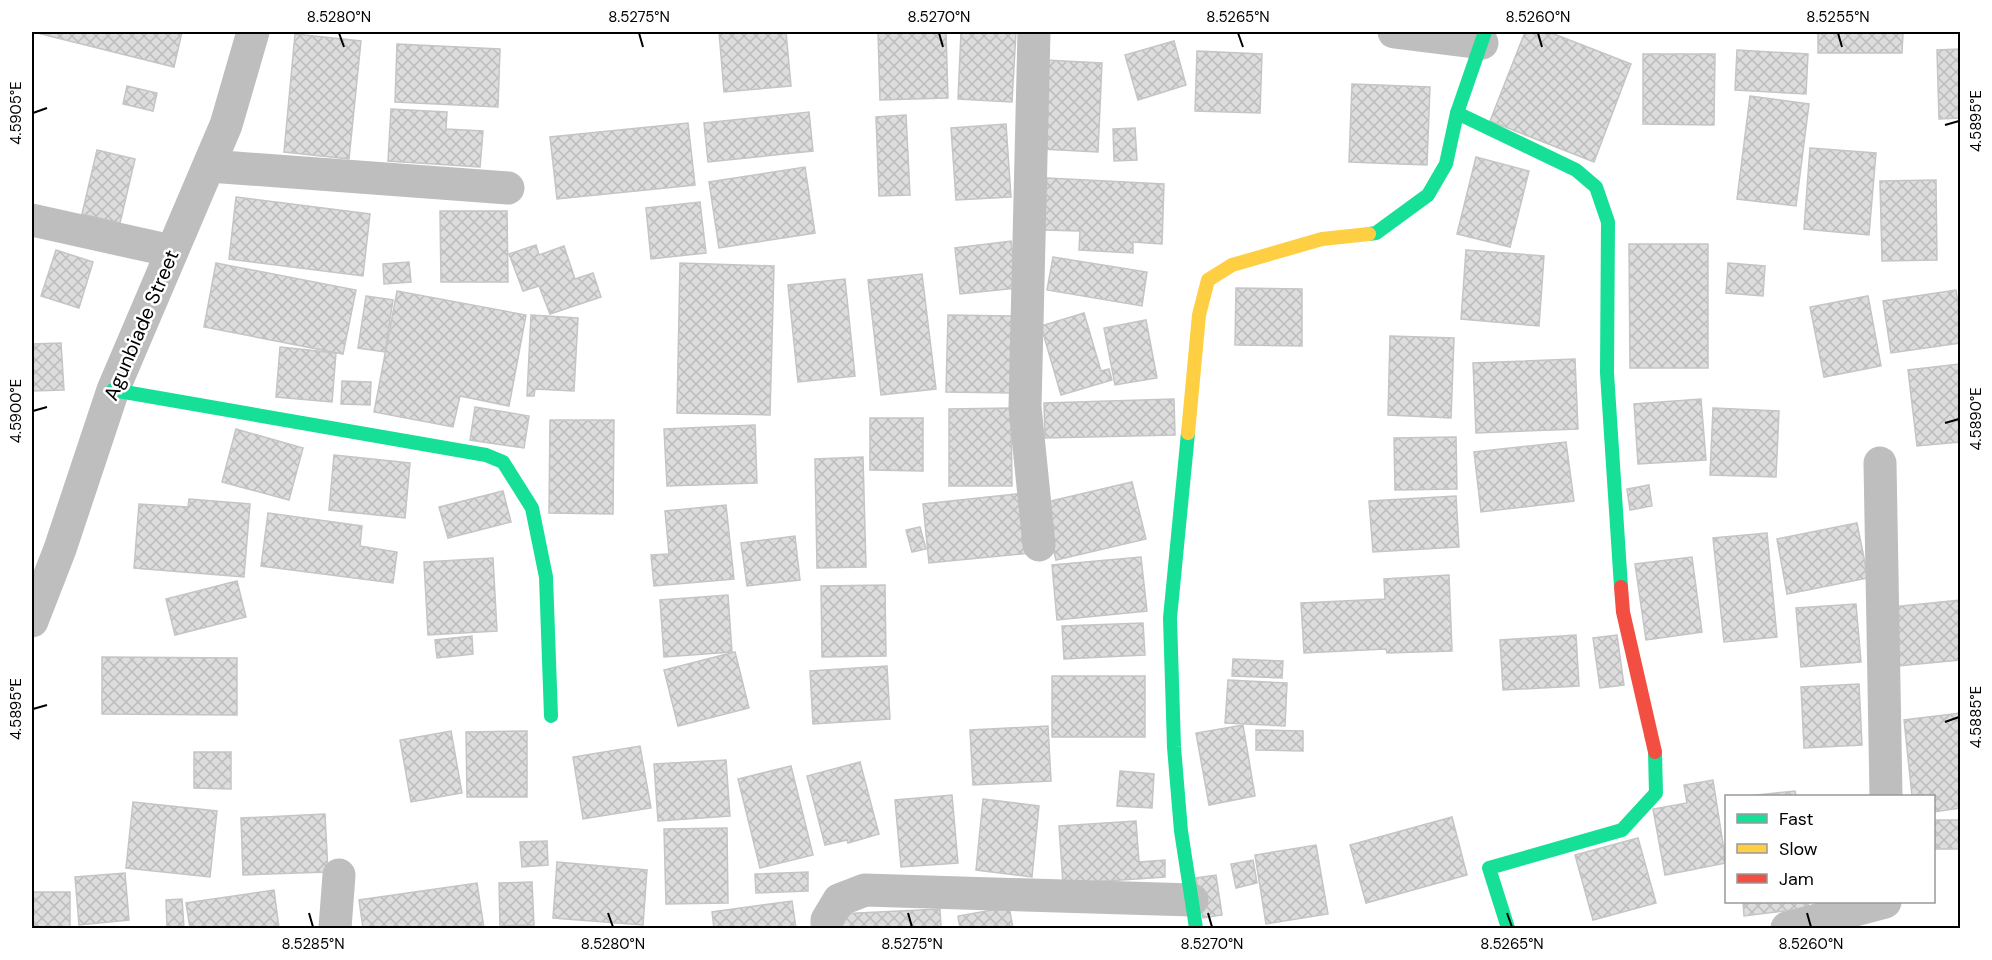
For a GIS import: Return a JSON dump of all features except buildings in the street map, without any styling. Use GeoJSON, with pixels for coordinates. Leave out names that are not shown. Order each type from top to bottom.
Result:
{"type":"FeatureCollection","features":[{"type":"Feature","properties":{"kind":"street","name":"Agunbiade Street"},"geometry":{"type":"LineString","coordinates":[[32,621],[60,549],[113,390],[226,125],[253,32]]}},
{"type":"Feature","properties":{"kind":"street"},"geometry":{"type":"LineString","coordinates":[[1034,32],[1025,407],[1040,545]]}},
{"type":"Feature","properties":{"kind":"street"},"geometry":{"type":"LineString","coordinates":[[827,928],[827,920],[839,900],[865,890],[1194,914],[1181,831],[1174,747],[1170,618],[1199,315],[1208,280],[1232,265],[1322,238],[1376,233],[1428,195],[1446,164],[1457,113],[1483,37],[1394,32]]}},
{"type":"Feature","properties":{"kind":"street"},"geometry":{"type":"LineString","coordinates":[[1457,113],[1576,170],[1596,187],[1608,222],[1607,373],[1623,612],[1656,754],[1656,793],[1622,830],[1489,868],[1508,928]]}},
{"type":"Feature","properties":{"kind":"street"},"geometry":{"type":"LineString","coordinates":[[209,166],[508,188]]}},
{"type":"Feature","properties":{"kind":"street"},"geometry":{"type":"LineString","coordinates":[[32,220],[172,251]]}},
{"type":"Feature","properties":{"kind":"street"},"geometry":{"type":"LineString","coordinates":[[113,390],[486,455],[503,462],[532,508],[546,577],[551,716]]}},
{"type":"Feature","properties":{"kind":"street"},"geometry":{"type":"LineString","coordinates":[[1880,463],[1886,795]]}},
{"type":"Feature","properties":{"kind":"street"},"geometry":{"type":"LineString","coordinates":[[335,928],[339,875]]}},
{"type":"Feature","properties":{"kind":"street"},"geometry":{"type":"LineString","coordinates":[[1787,928],[1881,903]]}},
{"type":"Feature","properties":{"kind":"traffic: fast"},"geometry":{"type":"LineString","coordinates":[[1369,234],[1376,233],[1428,195],[1446,164],[1457,113],[1485,32]]}},
{"type":"Feature","properties":{"kind":"traffic: fast"},"geometry":{"type":"LineString","coordinates":[[1457,113],[1576,170],[1596,187],[1608,222],[1607,373],[1621,587]]}},
{"type":"Feature","properties":{"kind":"traffic: fast"},"geometry":{"type":"LineString","coordinates":[[113,390],[486,455],[503,462],[532,508],[546,577],[551,716]]}},
{"type":"Feature","properties":{"kind":"traffic: fast"},"geometry":{"type":"LineString","coordinates":[[1188,433],[1170,618],[1174,747],[1181,831],[1196,928]]}},
{"type":"Feature","properties":{"kind":"traffic: fast"},"geometry":{"type":"LineString","coordinates":[[1508,928],[1489,868],[1622,830],[1656,793],[1655,752]]}},
{"type":"Feature","properties":{"kind":"traffic: slow"},"geometry":{"type":"LineString","coordinates":[[1188,433],[1199,315],[1208,280],[1232,265],[1322,239],[1369,234]]}},
{"type":"Feature","properties":{"kind":"traffic: jam"},"geometry":{"type":"LineString","coordinates":[[1621,587],[1623,612],[1655,752]]}}]}
